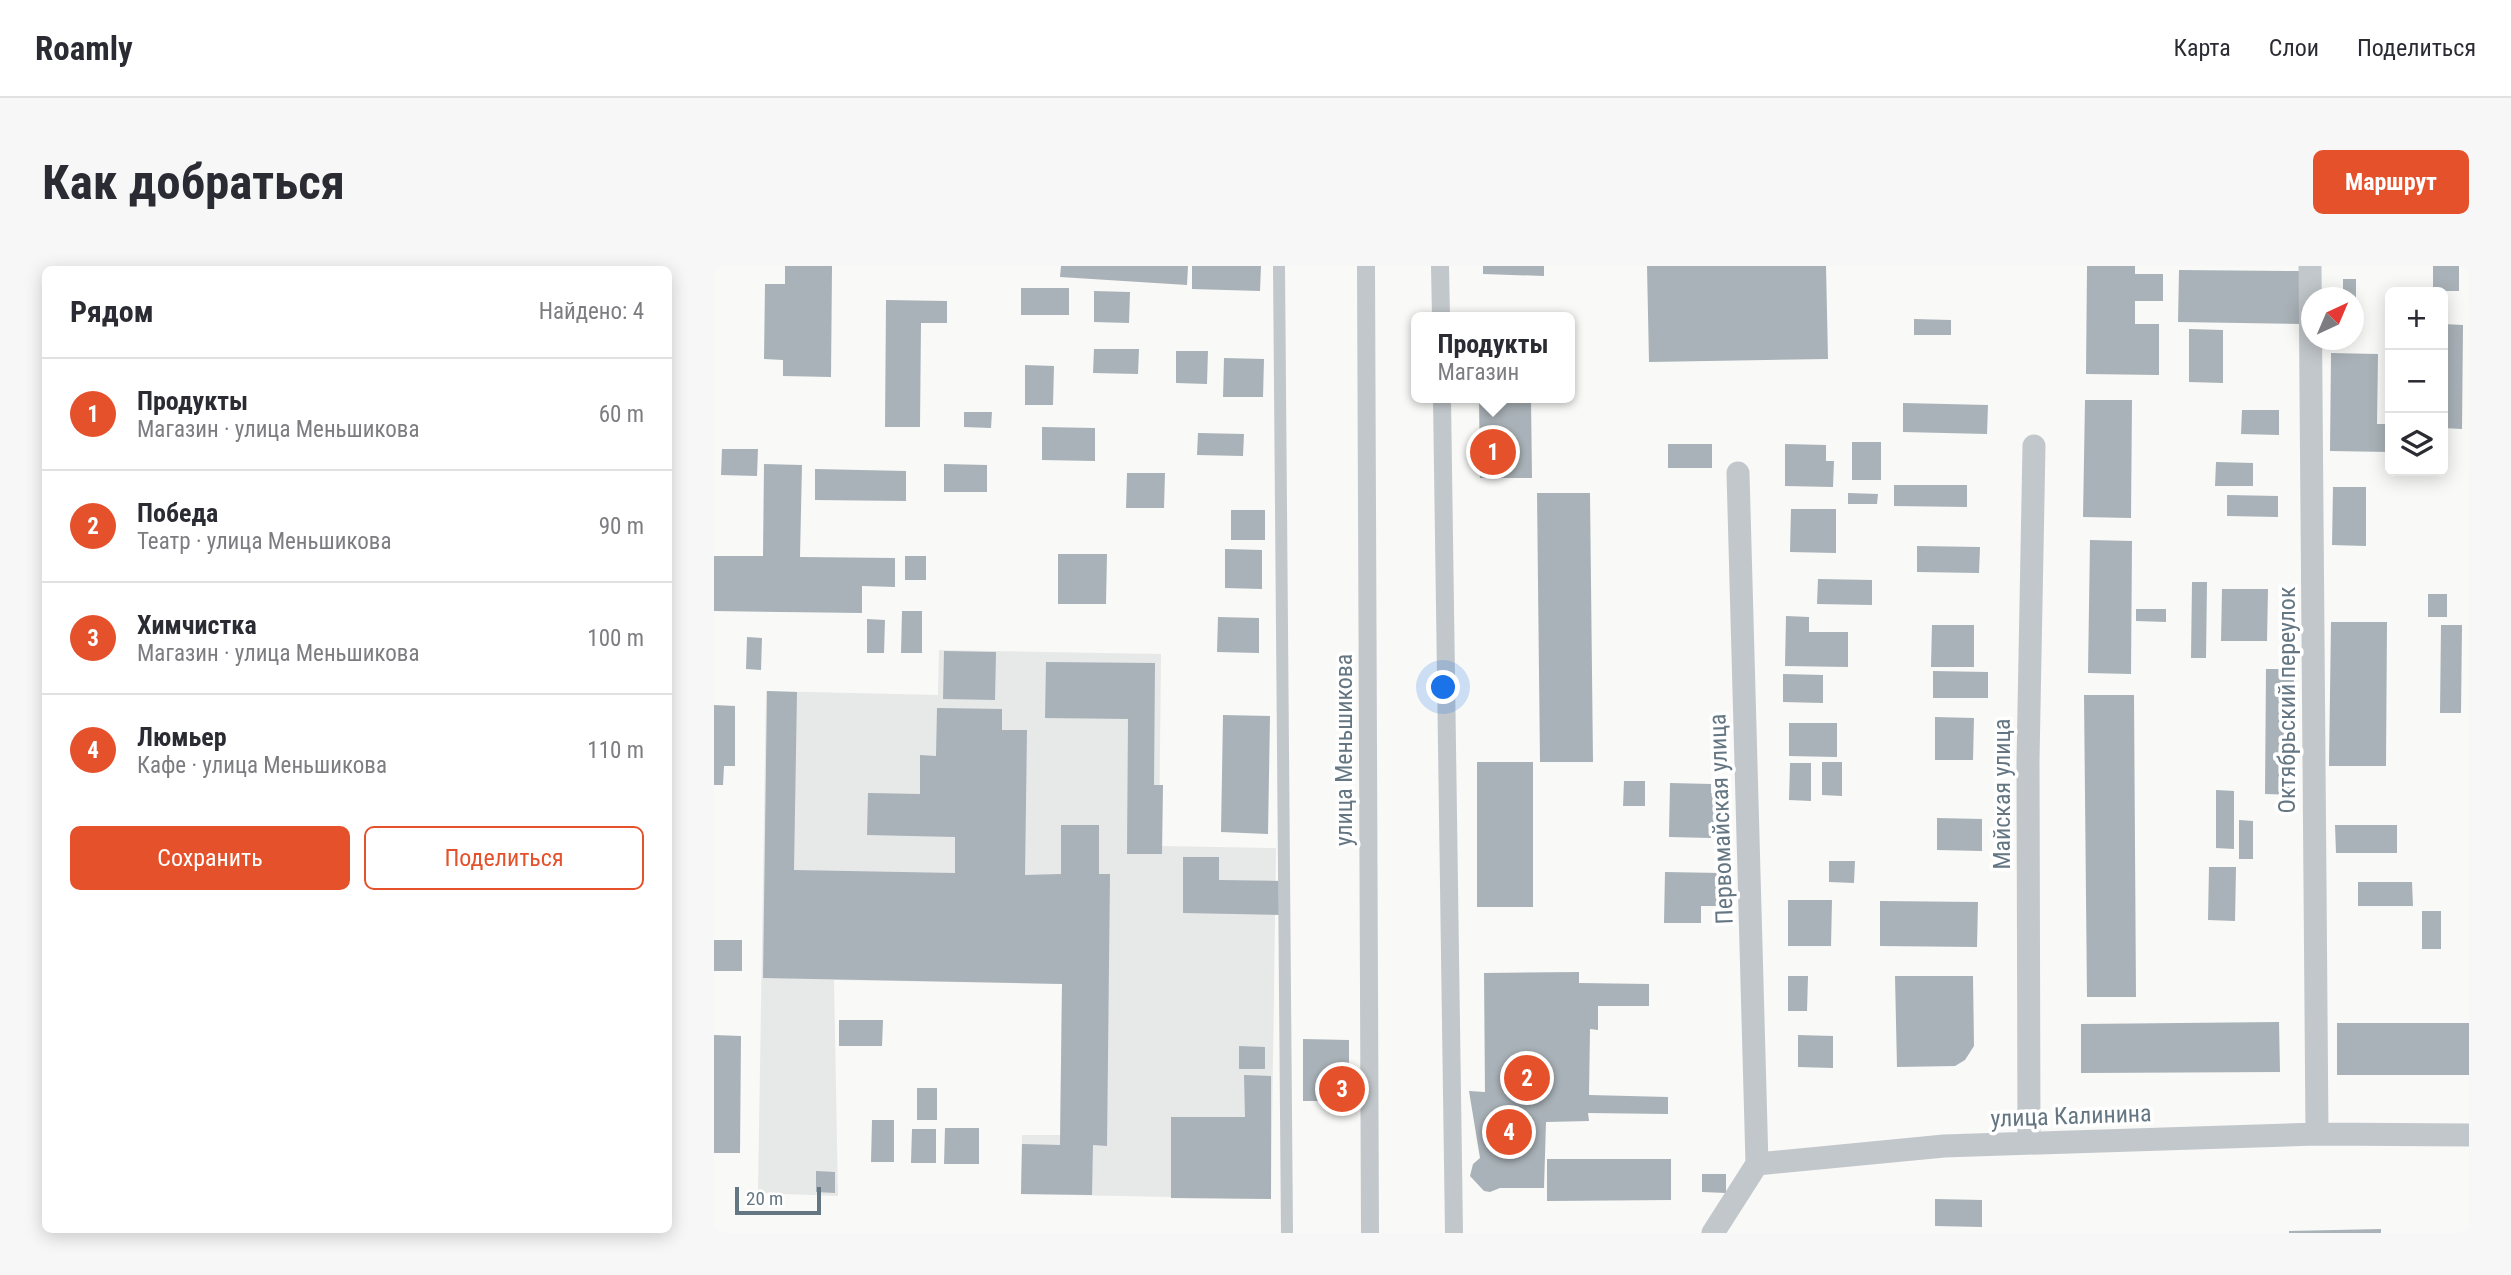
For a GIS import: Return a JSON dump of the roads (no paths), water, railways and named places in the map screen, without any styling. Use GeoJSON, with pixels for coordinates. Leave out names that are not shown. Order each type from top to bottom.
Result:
{"type":"FeatureCollection","features":[{"type":"Feature","properties":{"kind":"street","name":"улица Меньшикова"},"geometry":{"type":"LineString","coordinates":[[1366,266],[1370,1233]]}},
{"type":"Feature","properties":{"kind":"street"},"geometry":{"type":"LineString","coordinates":[[1440,266],[1441,312]]}},
{"type":"Feature","properties":{"kind":"street","name":"Октябрьский переулок"},"geometry":{"type":"LineString","coordinates":[[2310,266],[2317,1134]]}},
{"type":"Feature","properties":{"kind":"street"},"geometry":{"type":"LineString","coordinates":[[1442,403],[1454,1233]]}},
{"type":"Feature","properties":{"kind":"street","name":"Майская улица"},"geometry":{"type":"LineString","coordinates":[[2029,1143],[2028,761],[2034,446]]}},
{"type":"Feature","properties":{"kind":"street","name":"Первомайская улица"},"geometry":{"type":"LineString","coordinates":[[1738,473],[1757,1164]]}},
{"type":"Feature","properties":{"kind":"street","name":"улица Калинина"},"geometry":{"type":"LineString","coordinates":[[1757,1164],[1944,1146],[2317,1134],[2469,1135]]}},
{"type":"Feature","properties":{"kind":"street"},"geometry":{"type":"LineString","coordinates":[[1713,1233],[1757,1164]]}},
{"type":"Feature","properties":{"kind":"lane"},"geometry":{"type":"LineString","coordinates":[[1279,266],[1286,1233]]}},
{"type":"Feature","properties":{"kind":"place","name":"Продукты"},"geometry":{"type":"Point","coordinates":[1493,452]}},
{"type":"Feature","properties":{"kind":"place","name":"Победа"},"geometry":{"type":"Point","coordinates":[1527,1078]}},
{"type":"Feature","properties":{"kind":"place","name":"Химчистка"},"geometry":{"type":"Point","coordinates":[1342,1089]}},
{"type":"Feature","properties":{"kind":"place","name":"Люмьер"},"geometry":{"type":"Point","coordinates":[1509,1132]}}]}
